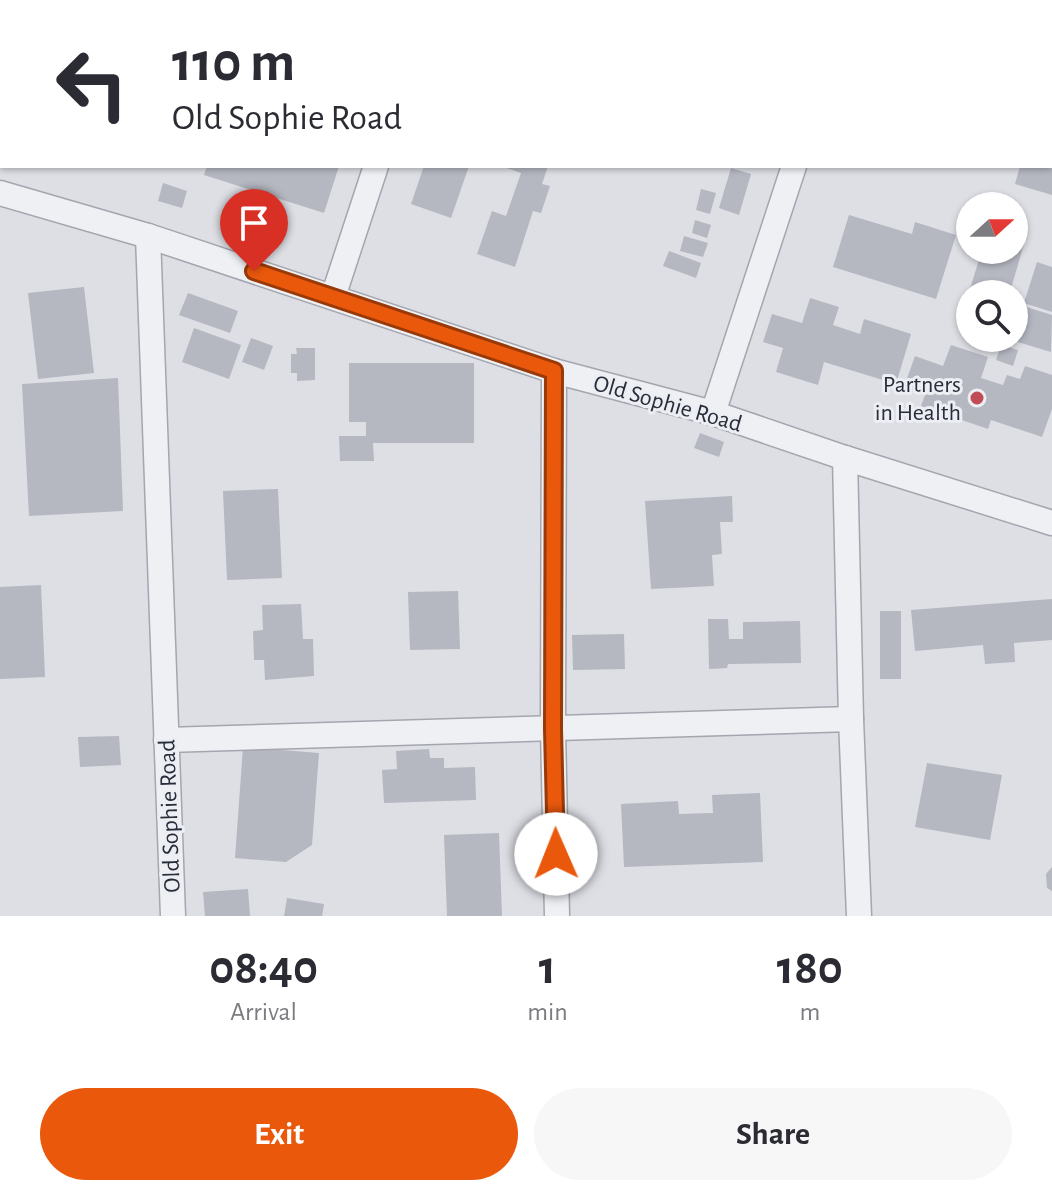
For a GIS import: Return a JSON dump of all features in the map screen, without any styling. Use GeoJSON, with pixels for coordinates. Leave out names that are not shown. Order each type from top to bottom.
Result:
{"type":"FeatureCollection","features":[{"type":"Feature","properties":{"kind":"street"},"geometry":{"type":"LineString","coordinates":[[333,297],[375,168]]}},
{"type":"Feature","properties":{"kind":"street"},"geometry":{"type":"LineString","coordinates":[[713,413],[793,168]]}},
{"type":"Feature","properties":{"kind":"street","name":"Old Sophie Road"},"geometry":{"type":"LineString","coordinates":[[0,193],[148,236],[554,371],[713,413],[1052,523]]}},
{"type":"Feature","properties":{"kind":"street","name":"Old Sophie Road"},"geometry":{"type":"LineString","coordinates":[[148,236],[173,916]]}},
{"type":"Feature","properties":{"kind":"street"},"geometry":{"type":"LineString","coordinates":[[554,371],[553,729],[557,916]]}},
{"type":"Feature","properties":{"kind":"street"},"geometry":{"type":"LineString","coordinates":[[845,458],[859,916]]}},
{"type":"Feature","properties":{"kind":"street"},"geometry":{"type":"LineString","coordinates":[[166,740],[851,719]]}},
{"type":"Feature","properties":{"kind":"building"},"geometry":{"type":"Polygon","coordinates":[[[206,168],[338,168],[324,213],[204,175],[206,168]]]}},
{"type":"Feature","properties":{"kind":"building"},"geometry":{"type":"Polygon","coordinates":[[[423,168],[468,168],[451,218],[411,204],[423,168]]]}},
{"type":"Feature","properties":{"kind":"building"},"geometry":{"type":"Polygon","coordinates":[[[507,168],[547,168],[542,184],[550,186],[541,213],[533,211],[515,267],[477,254],[492,211],[506,216],[521,173],[507,168]]]}},
{"type":"Feature","properties":{"kind":"building"},"geometry":{"type":"Polygon","coordinates":[[[731,168],[751,174],[739,215],[719,208],[731,168]]]}},
{"type":"Feature","properties":{"kind":"building"},"geometry":{"type":"Polygon","coordinates":[[[1019,168],[1052,168],[1052,195],[1015,184],[1019,168]]]}},
{"type":"Feature","properties":{"kind":"building"},"geometry":{"type":"Polygon","coordinates":[[[163,183],[187,191],[182,208],[158,201],[163,183]]]}},
{"type":"Feature","properties":{"kind":"building"},"geometry":{"type":"Polygon","coordinates":[[[701,189],[716,193],[710,214],[696,210],[701,189]]]}},
{"type":"Feature","properties":{"kind":"building"},"geometry":{"type":"Polygon","coordinates":[[[849,215],[912,234],[915,222],[956,235],[936,299],[833,267],[849,215]]]}},
{"type":"Feature","properties":{"kind":"building"},"geometry":{"type":"Polygon","coordinates":[[[695,220],[711,225],[707,238],[692,233],[695,220]]]}},
{"type":"Feature","properties":{"kind":"building"},"geometry":{"type":"Polygon","coordinates":[[[684,236],[708,243],[703,257],[680,251],[684,236]]]}},
{"type":"Feature","properties":{"kind":"building"},"geometry":{"type":"Polygon","coordinates":[[[669,251],[701,263],[696,278],[663,266],[669,251]]]}},
{"type":"Feature","properties":{"kind":"building"},"geometry":{"type":"Polygon","coordinates":[[[1037,262],[1052,267],[1052,312],[1028,304],[1028,290],[1037,262]]]}},
{"type":"Feature","properties":{"kind":"building"},"geometry":{"type":"Polygon","coordinates":[[[978,264],[1018,264],[1014,280],[973,280],[978,264]]]}},
{"type":"Feature","properties":{"kind":"building"},"geometry":{"type":"Polygon","coordinates":[[[84,287],[94,373],[38,379],[28,293],[84,287]]]}},
{"type":"Feature","properties":{"kind":"building"},"geometry":{"type":"Polygon","coordinates":[[[188,293],[238,311],[230,333],[179,315],[188,293]]]}},
{"type":"Feature","properties":{"kind":"building"},"geometry":{"type":"Polygon","coordinates":[[[810,298],[839,307],[833,325],[860,334],[864,319],[911,334],[896,384],[824,362],[818,385],[776,372],[783,348],[763,342],[772,314],[802,323],[810,298]]]}},
{"type":"Feature","properties":{"kind":"building"},"geometry":{"type":"Polygon","coordinates":[[[1028,307],[1052,315],[1051,352],[1028,345],[1028,307]]]}},
{"type":"Feature","properties":{"kind":"building"},"geometry":{"type":"Polygon","coordinates":[[[194,328],[241,345],[229,379],[182,362],[194,328]]]}},
{"type":"Feature","properties":{"kind":"building"},"geometry":{"type":"Polygon","coordinates":[[[251,338],[273,346],[264,370],[242,362],[251,338]]]}},
{"type":"Feature","properties":{"kind":"building"},"geometry":{"type":"Polygon","coordinates":[[[951,345],[956,347],[956,352],[973,352],[988,357],[981,378],[1003,385],[1007,375],[1020,379],[1025,366],[1052,375],[1052,409],[1042,437],[991,420],[988,429],[921,406],[925,395],[904,387],[915,356],[943,366],[951,345]]]}},
{"type":"Feature","properties":{"kind":"building"},"geometry":{"type":"Polygon","coordinates":[[[296,348],[315,348],[315,380],[297,381],[297,373],[291,373],[291,354],[297,354],[296,348]]]}},
{"type":"Feature","properties":{"kind":"building"},"geometry":{"type":"Polygon","coordinates":[[[999,352],[1017,352],[1013,366],[996,360],[999,352]]]}},
{"type":"Feature","properties":{"kind":"building"},"geometry":{"type":"Polygon","coordinates":[[[349,363],[474,363],[474,443],[373,443],[374,461],[340,461],[339,436],[366,436],[366,422],[349,422],[349,363]]]}},
{"type":"Feature","properties":{"kind":"building"},"geometry":{"type":"Polygon","coordinates":[[[118,378],[123,511],[29,516],[22,384],[118,378]]]}},
{"type":"Feature","properties":{"kind":"building"},"geometry":{"type":"Polygon","coordinates":[[[700,433],[724,442],[719,457],[694,448],[700,433]]]}},
{"type":"Feature","properties":{"kind":"building"},"geometry":{"type":"Polygon","coordinates":[[[278,489],[282,578],[227,580],[223,491],[278,489]]]}},
{"type":"Feature","properties":{"kind":"building"},"geometry":{"type":"Polygon","coordinates":[[[732,496],[733,522],[720,522],[722,554],[712,555],[714,586],[651,589],[645,501],[732,496]]]}},
{"type":"Feature","properties":{"kind":"building"},"geometry":{"type":"Polygon","coordinates":[[[41,585],[45,677],[0,679],[0,587],[41,585]]]}},
{"type":"Feature","properties":{"kind":"building"},"geometry":{"type":"Polygon","coordinates":[[[458,591],[460,649],[410,650],[408,592],[458,591]]]}},
{"type":"Feature","properties":{"kind":"building"},"geometry":{"type":"Polygon","coordinates":[[[1052,599],[1052,640],[1014,643],[1015,662],[985,664],[983,645],[915,651],[911,610],[1052,599]]]}},
{"type":"Feature","properties":{"kind":"building"},"geometry":{"type":"Polygon","coordinates":[[[301,604],[303,639],[313,639],[314,676],[265,680],[264,660],[254,660],[253,631],[263,630],[262,605],[301,604]]]}},
{"type":"Feature","properties":{"kind":"building"},"geometry":{"type":"Polygon","coordinates":[[[880,611],[901,611],[901,679],[880,679],[880,611]]]}},
{"type":"Feature","properties":{"kind":"building"},"geometry":{"type":"Polygon","coordinates":[[[708,619],[728,619],[729,639],[743,639],[743,622],[800,621],[801,663],[728,664],[727,668],[709,669],[708,619]]]}},
{"type":"Feature","properties":{"kind":"building"},"geometry":{"type":"Polygon","coordinates":[[[624,634],[625,669],[573,670],[572,635],[624,634]]]}},
{"type":"Feature","properties":{"kind":"building"},"geometry":{"type":"Polygon","coordinates":[[[119,736],[121,765],[80,767],[78,737],[119,736]]]}},
{"type":"Feature","properties":{"kind":"building"},"geometry":{"type":"Polygon","coordinates":[[[243,747],[319,753],[312,845],[286,862],[235,858],[243,747]]]}},
{"type":"Feature","properties":{"kind":"building"},"geometry":{"type":"Polygon","coordinates":[[[429,749],[430,758],[444,758],[444,768],[475,767],[476,800],[384,803],[382,770],[397,769],[396,751],[429,749]]]}},
{"type":"Feature","properties":{"kind":"building"},"geometry":{"type":"Polygon","coordinates":[[[927,763],[1002,775],[990,840],[915,827],[927,763]]]}},
{"type":"Feature","properties":{"kind":"building"},"geometry":{"type":"Polygon","coordinates":[[[760,793],[763,862],[624,867],[621,804],[678,801],[679,814],[713,813],[712,795],[760,793]]]}},
{"type":"Feature","properties":{"kind":"building"},"geometry":{"type":"Polygon","coordinates":[[[499,833],[502,916],[447,916],[444,835],[499,833]]]}},
{"type":"Feature","properties":{"kind":"building"},"geometry":{"type":"Polygon","coordinates":[[[1052,867],[1052,891],[1047,888],[1046,874],[1052,867]]]}},
{"type":"Feature","properties":{"kind":"building"},"geometry":{"type":"Polygon","coordinates":[[[248,889],[250,916],[205,916],[203,892],[248,889]]]}},
{"type":"Feature","properties":{"kind":"building"},"geometry":{"type":"Polygon","coordinates":[[[287,898],[324,904],[322,916],[284,916],[287,898]]]}},
{"type":"Feature","properties":{"kind":"place","name":"Partners in Health"},"geometry":{"type":"Point","coordinates":[977,398]}},
{"type":"Feature","properties":{"kind":"route"},"geometry":{"type":"LineString","coordinates":[[254,271],[554,371],[553,729],[556,854]]}}]}
